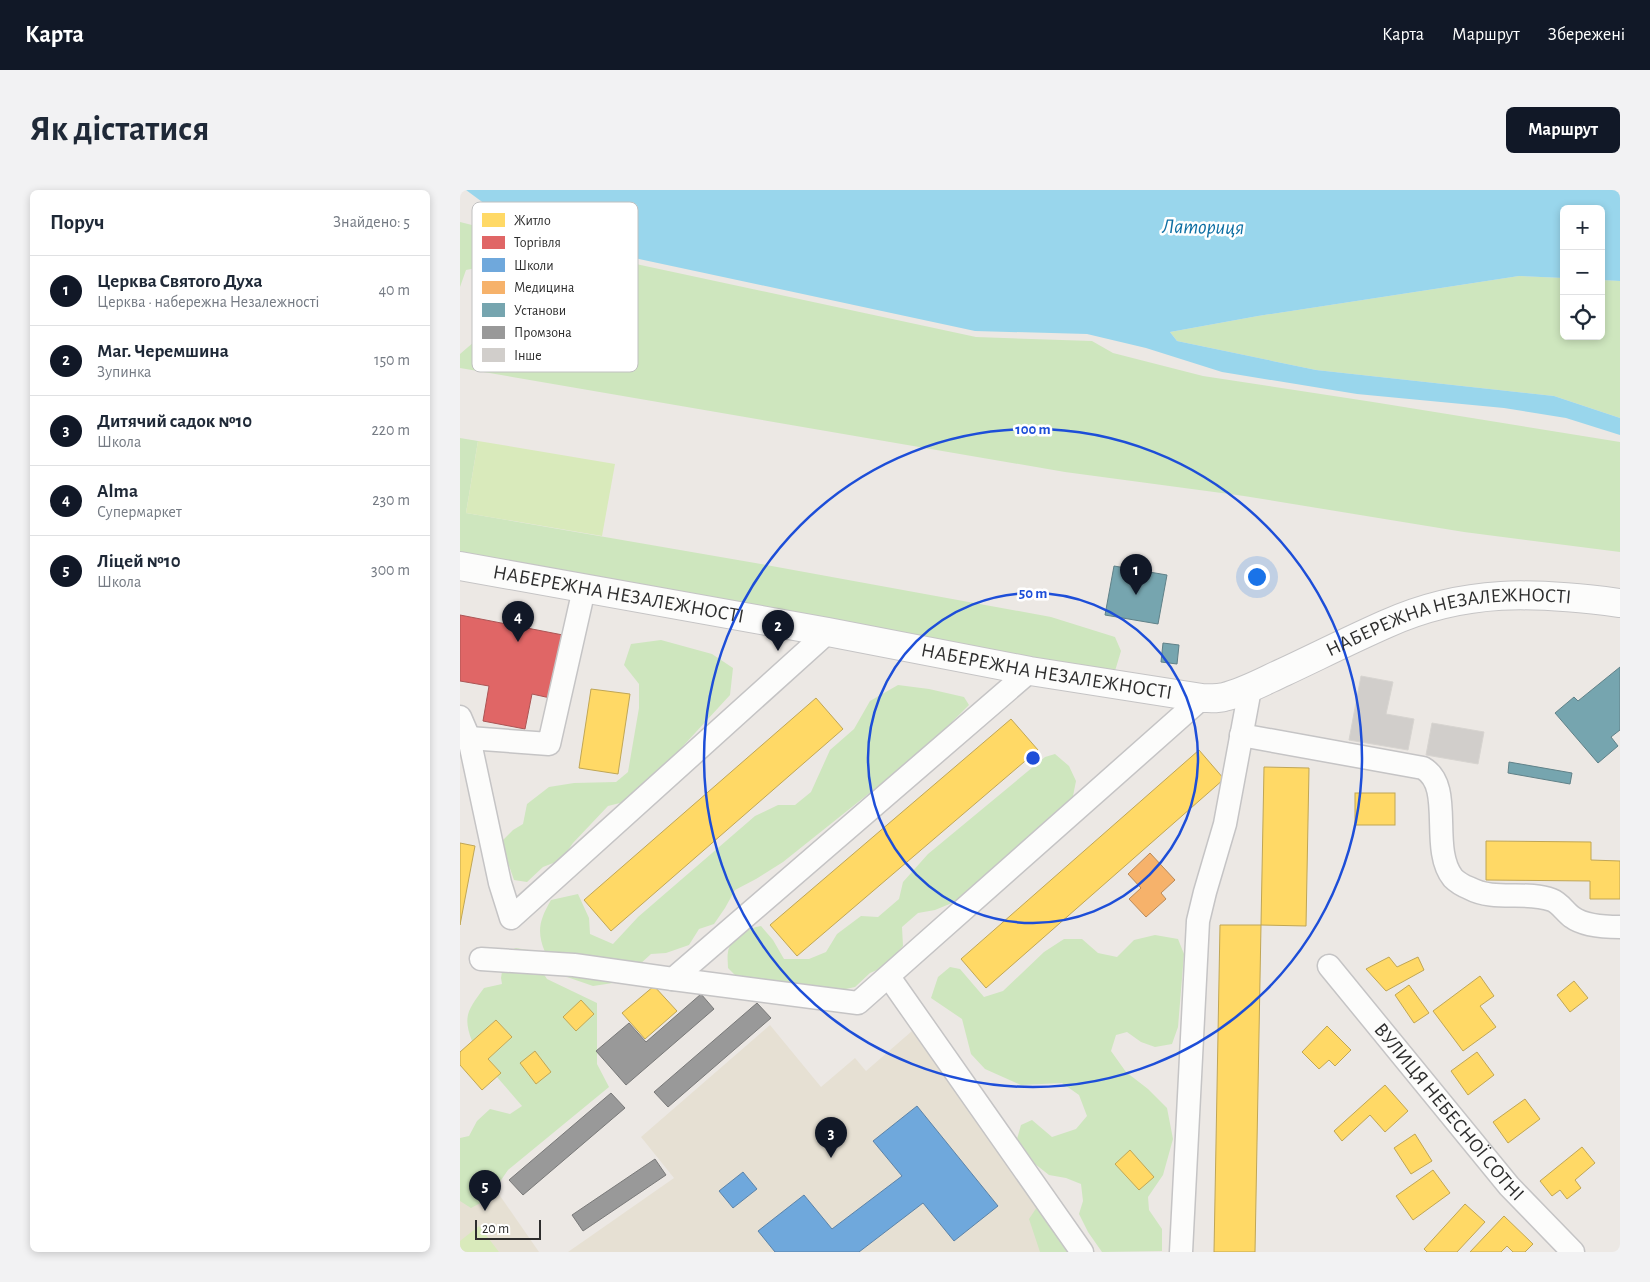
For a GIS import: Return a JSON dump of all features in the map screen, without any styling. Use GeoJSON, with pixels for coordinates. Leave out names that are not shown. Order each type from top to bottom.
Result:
{"type":"FeatureCollection","features":[{"type":"Feature","properties":{"kind":"street","name":"НАБЕРЕЖНА НЕЗАЛЕЖНОСТІ"},"geometry":{"type":"LineString","coordinates":[[460,566],[828,632],[1030,671],[1202,698],[1223,697],[1250,689],[1388,623],[1424,609],[1457,600],[1497,595],[1536,595],[1620,603]]}},
{"type":"Feature","properties":{"kind":"street"},"geometry":{"type":"LineString","coordinates":[[470,738],[549,744],[584,589]]}},
{"type":"Feature","properties":{"kind":"street"},"geometry":{"type":"LineString","coordinates":[[460,717],[470,738],[500,883],[511,918],[828,632]]}},
{"type":"Feature","properties":{"kind":"street"},"geometry":{"type":"LineString","coordinates":[[673,979],[1030,671]]}},
{"type":"Feature","properties":{"kind":"street"},"geometry":{"type":"LineString","coordinates":[[1181,1252],[1198,922],[1225,824],[1250,689]]}},
{"type":"Feature","properties":{"kind":"street"},"geometry":{"type":"LineString","coordinates":[[481,959],[574,965],[858,1003],[1202,698]]}},
{"type":"Feature","properties":{"kind":"street"},"geometry":{"type":"LineString","coordinates":[[1241,735],[1423,768],[1431,772],[1436,781],[1439,794],[1442,852],[1446,865],[1454,879],[1470,889],[1490,896],[1536,896],[1553,900],[1573,918],[1586,923],[1620,927]]}},
{"type":"Feature","properties":{"kind":"street","name":"ВУЛИЦЯ НЕБЕСНОЇ СОТНІ"},"geometry":{"type":"LineString","coordinates":[[1330,966],[1509,1186],[1573,1252]]}},
{"type":"Feature","properties":{"kind":"street"},"geometry":{"type":"LineString","coordinates":[[889,977],[1082,1252]]}},
{"type":"Feature","properties":{"kind":"shaded area"},"geometry":{"type":"Polygon","coordinates":[[[770,1025],[821,1087],[855,1058],[866,1071],[912,1031],[1073,1252],[568,1252],[674,1178],[641,1137],[770,1025]]]}},
{"type":"Feature","properties":{"kind":"shaded area"},"geometry":{"type":"Polygon","coordinates":[[[478,1164],[539,1252],[460,1252],[460,1170],[478,1164]]]}},
{"type":"Feature","properties":{"kind":"green space"},"geometry":{"type":"Polygon","coordinates":[[[460,222],[472,225],[472,269],[466,270],[460,287],[460,222]]]}},
{"type":"Feature","properties":{"kind":"green space"},"geometry":{"type":"Polygon","coordinates":[[[638,264],[976,337],[1092,341],[1113,353],[1203,376],[1620,442],[1620,552],[1464,532],[1244,496],[1065,472],[483,372],[638,372],[638,264]]]}},
{"type":"Feature","properties":{"kind":"green space"},"geometry":{"type":"Polygon","coordinates":[[[1519,276],[1560,278],[1560,340],[1605,340],[1605,280],[1620,281],[1620,418],[1554,396],[1316,370],[1177,341],[1170,332],[1258,316],[1519,276]]]}},
{"type":"Feature","properties":{"kind":"green space"},"geometry":{"type":"Polygon","coordinates":[[[472,344],[472,370],[460,368],[460,354],[472,344]]]}},
{"type":"Feature","properties":{"kind":"green space"},"geometry":{"type":"Polygon","coordinates":[[[460,438],[478,441],[466,513],[1051,617],[1115,637],[1121,651],[1115,671],[460,567],[460,438]]]}},
{"type":"Feature","properties":{"kind":"green space"},"geometry":{"type":"Polygon","coordinates":[[[478,441],[615,464],[602,536],[466,513],[478,441]]]}},
{"type":"Feature","properties":{"kind":"green space"},"geometry":{"type":"Polygon","coordinates":[[[661,640],[712,654],[733,668],[730,695],[673,757],[628,801],[608,806],[573,843],[561,860],[543,867],[527,882],[514,880],[503,840],[513,830],[523,824],[527,804],[549,787],[574,783],[616,782],[628,772],[639,708],[639,684],[624,665],[631,644],[661,640]]]}},
{"type":"Feature","properties":{"kind":"green space"},"geometry":{"type":"Polygon","coordinates":[[[898,685],[929,689],[964,697],[969,705],[940,734],[882,783],[783,862],[735,890],[714,924],[699,929],[689,945],[666,953],[651,954],[613,983],[593,986],[567,977],[560,955],[545,952],[542,945],[540,925],[551,900],[578,894],[589,918],[590,934],[613,944],[638,917],[755,816],[778,805],[795,805],[811,792],[830,750],[854,729],[870,701],[898,685]]]}},
{"type":"Feature","properties":{"kind":"green space"},"geometry":{"type":"Polygon","coordinates":[[[1055,754],[1069,766],[1076,781],[1072,801],[975,887],[952,903],[935,910],[918,913],[902,927],[903,946],[884,967],[870,973],[855,987],[837,991],[751,981],[735,975],[728,968],[728,952],[732,942],[745,931],[761,926],[773,940],[784,959],[809,959],[826,952],[837,934],[861,916],[878,917],[899,899],[903,882],[928,854],[1045,757],[1055,754]]]}},
{"type":"Feature","properties":{"kind":"green space"},"geometry":{"type":"Polygon","coordinates":[[[1155,935],[1178,939],[1184,954],[1178,1027],[1172,1044],[1155,1047],[1141,1042],[1127,1032],[1116,1035],[1111,1051],[1126,1072],[1148,1089],[1167,1108],[1173,1139],[1163,1175],[1148,1197],[1149,1210],[1162,1229],[1162,1251],[1102,1252],[1088,1232],[1079,1214],[1083,1201],[1081,1184],[1066,1178],[1049,1175],[1035,1164],[1017,1139],[1021,1125],[1032,1120],[1052,1137],[1076,1129],[1087,1116],[1079,1095],[1062,1083],[1021,1085],[985,1069],[971,1054],[962,1019],[931,998],[938,977],[950,967],[960,969],[984,997],[1003,991],[1044,952],[1064,939],[1082,939],[1098,953],[1117,957],[1134,940],[1155,935]]]}},
{"type":"Feature","properties":{"kind":"green space"},"geometry":{"type":"Polygon","coordinates":[[[516,948],[528,950],[547,979],[597,1003],[597,1064],[609,1087],[508,1170],[488,1199],[471,1208],[460,1201],[460,1138],[469,1136],[477,1121],[490,1109],[510,1114],[522,1106],[497,1077],[501,1073],[488,1059],[512,1037],[496,1020],[472,1041],[467,1018],[471,1007],[484,988],[502,984],[501,978],[505,952],[516,948]]]}},
{"type":"Feature","properties":{"kind":"green space"},"geometry":{"type":"Polygon","coordinates":[[[1039,1204],[1074,1252],[1040,1252],[1029,1219],[1039,1204]]]}},
{"type":"Feature","properties":{"kind":"green space"},"geometry":{"type":"Polygon","coordinates":[[[479,1226],[499,1252],[460,1252],[460,1241],[479,1226]]]}},
{"type":"Feature","properties":{"kind":"water","name":"Латориця"},"geometry":{"type":"Polygon","coordinates":[[[466,190],[1620,190],[1620,281],[1605,280],[1605,205],[1560,205],[1560,278],[1519,276],[1258,316],[1170,332],[1177,341],[1316,370],[1554,396],[1620,418],[1620,435],[1566,418],[1504,408],[1357,394],[1222,372],[1146,348],[1087,334],[975,331],[638,259],[638,202],[482,202],[466,190]]]}},
{"type":"Feature","properties":{"kind":"building: Житло"},"geometry":{"type":"Polygon","coordinates":[[[591,689],[630,694],[618,774],[579,768],[591,689]]]}},
{"type":"Feature","properties":{"kind":"building: Житло"},"geometry":{"type":"Polygon","coordinates":[[[816,698],[843,729],[611,931],[584,900],[816,698]]]}},
{"type":"Feature","properties":{"kind":"building: Житло"},"geometry":{"type":"Polygon","coordinates":[[[1011,719],[1038,750],[797,956],[770,925],[1011,719]]]}},
{"type":"Feature","properties":{"kind":"building: Житло"},"geometry":{"type":"Polygon","coordinates":[[[1199,750],[1224,779],[986,988],[961,959],[1199,750]]]}},
{"type":"Feature","properties":{"kind":"building: Житло"},"geometry":{"type":"Polygon","coordinates":[[[1264,767],[1309,768],[1306,926],[1261,925],[1264,767]]]}},
{"type":"Feature","properties":{"kind":"building: Житло"},"geometry":{"type":"Polygon","coordinates":[[[1355,793],[1395,793],[1395,825],[1355,825],[1355,793]]]}},
{"type":"Feature","properties":{"kind":"building: Житло"},"geometry":{"type":"Polygon","coordinates":[[[1486,841],[1591,842],[1591,860],[1620,861],[1620,899],[1590,899],[1590,881],[1486,880],[1486,841]]]}},
{"type":"Feature","properties":{"kind":"building: Житло"},"geometry":{"type":"Polygon","coordinates":[[[460,843],[475,846],[460,925],[460,843]]]}},
{"type":"Feature","properties":{"kind":"building: Житло"},"geometry":{"type":"Polygon","coordinates":[[[1220,925],[1261,925],[1255,1252],[1214,1252],[1220,925]]]}},
{"type":"Feature","properties":{"kind":"building: Житло"},"geometry":{"type":"Polygon","coordinates":[[[1389,957],[1397,967],[1418,957],[1424,970],[1386,991],[1366,969],[1389,957]]]}},
{"type":"Feature","properties":{"kind":"building: Житло"},"geometry":{"type":"Polygon","coordinates":[[[1480,976],[1494,996],[1480,1006],[1496,1027],[1463,1051],[1433,1011],[1480,976]]]}},
{"type":"Feature","properties":{"kind":"building: Житло"},"geometry":{"type":"Polygon","coordinates":[[[1574,981],[1588,998],[1570,1012],[1557,995],[1574,981]]]}},
{"type":"Feature","properties":{"kind":"building: Житло"},"geometry":{"type":"Polygon","coordinates":[[[1409,985],[1429,1013],[1414,1023],[1395,995],[1409,985]]]}},
{"type":"Feature","properties":{"kind":"building: Житло"},"geometry":{"type":"Polygon","coordinates":[[[654,986],[677,1011],[645,1039],[622,1013],[654,986]]]}},
{"type":"Feature","properties":{"kind":"building: Житло"},"geometry":{"type":"Polygon","coordinates":[[[581,1000],[594,1014],[576,1031],[563,1017],[581,1000]]]}},
{"type":"Feature","properties":{"kind":"building: Житло"},"geometry":{"type":"Polygon","coordinates":[[[496,1020],[512,1037],[488,1059],[501,1073],[482,1090],[460,1065],[460,1052],[496,1020]]]}},
{"type":"Feature","properties":{"kind":"building: Житло"},"geometry":{"type":"Polygon","coordinates":[[[1327,1026],[1351,1050],[1335,1066],[1329,1060],[1319,1069],[1302,1052],[1327,1026]]]}},
{"type":"Feature","properties":{"kind":"building: Житло"},"geometry":{"type":"Polygon","coordinates":[[[535,1051],[551,1072],[536,1084],[520,1063],[535,1051]]]}},
{"type":"Feature","properties":{"kind":"building: Житло"},"geometry":{"type":"Polygon","coordinates":[[[1477,1052],[1494,1075],[1468,1095],[1451,1071],[1477,1052]]]}},
{"type":"Feature","properties":{"kind":"building: Житло"},"geometry":{"type":"Polygon","coordinates":[[[1385,1085],[1408,1111],[1385,1132],[1370,1115],[1342,1141],[1334,1131],[1385,1085]]]}},
{"type":"Feature","properties":{"kind":"building: Житло"},"geometry":{"type":"Polygon","coordinates":[[[1525,1099],[1540,1119],[1508,1143],[1493,1122],[1525,1099]]]}},
{"type":"Feature","properties":{"kind":"building: Житло"},"geometry":{"type":"Polygon","coordinates":[[[1415,1134],[1432,1161],[1411,1174],[1394,1148],[1415,1134]]]}},
{"type":"Feature","properties":{"kind":"building: Житло"},"geometry":{"type":"Polygon","coordinates":[[[1582,1147],[1595,1163],[1575,1180],[1581,1188],[1567,1199],[1560,1190],[1552,1196],[1540,1181],[1582,1147]]]}},
{"type":"Feature","properties":{"kind":"building: Житло"},"geometry":{"type":"Polygon","coordinates":[[[1130,1150],[1154,1177],[1139,1190],[1115,1164],[1130,1150]]]}},
{"type":"Feature","properties":{"kind":"building: Житло"},"geometry":{"type":"Polygon","coordinates":[[[1433,1170],[1450,1193],[1413,1220],[1396,1196],[1433,1170]]]}},
{"type":"Feature","properties":{"kind":"building: Житло"},"geometry":{"type":"Polygon","coordinates":[[[1465,1204],[1485,1222],[1457,1252],[1427,1252],[1424,1249],[1465,1204]]]}},
{"type":"Feature","properties":{"kind":"building: Житло"},"geometry":{"type":"Polygon","coordinates":[[[1504,1216],[1533,1244],[1525,1252],[1513,1252],[1507,1246],[1501,1252],[1470,1252],[1504,1216]]]}},
{"type":"Feature","properties":{"kind":"building: Торгівля"},"geometry":{"type":"Polygon","coordinates":[[[460,615],[568,636],[555,699],[532,694],[525,729],[483,721],[489,686],[460,681],[460,615]]]}},
{"type":"Feature","properties":{"kind":"building: Школи"},"geometry":{"type":"Polygon","coordinates":[[[917,1106],[998,1206],[954,1241],[923,1203],[859,1252],[775,1252],[758,1231],[804,1195],[832,1229],[902,1176],[873,1141],[917,1106]]]}},
{"type":"Feature","properties":{"kind":"building: Школи"},"geometry":{"type":"Polygon","coordinates":[[[743,1172],[757,1189],[733,1208],[719,1191],[743,1172]]]}},
{"type":"Feature","properties":{"kind":"building: Медицина"},"geometry":{"type":"Polygon","coordinates":[[[1150,853],[1175,880],[1161,893],[1166,899],[1146,917],[1129,899],[1141,888],[1128,874],[1150,853]]]}},
{"type":"Feature","properties":{"kind":"building: Установи"},"geometry":{"type":"Polygon","coordinates":[[[1114,566],[1167,575],[1158,624],[1105,615],[1114,566]]]}},
{"type":"Feature","properties":{"kind":"building: Установи"},"geometry":{"type":"Polygon","coordinates":[[[1163,643],[1179,645],[1177,664],[1161,662],[1163,643]]]}},
{"type":"Feature","properties":{"kind":"building: Установи"},"geometry":{"type":"Polygon","coordinates":[[[1620,667],[1620,730],[1611,737],[1618,746],[1598,763],[1555,713],[1574,697],[1578,701],[1620,667]]]}},
{"type":"Feature","properties":{"kind":"building: Установи"},"geometry":{"type":"Polygon","coordinates":[[[1509,762],[1572,773],[1570,784],[1508,773],[1509,762]]]}},
{"type":"Feature","properties":{"kind":"building: Промзона"},"geometry":{"type":"Polygon","coordinates":[[[701,994],[714,1009],[626,1085],[596,1051],[629,1023],[646,1042],[701,994]]]}},
{"type":"Feature","properties":{"kind":"building: Промзона"},"geometry":{"type":"Polygon","coordinates":[[[757,1003],[771,1018],[668,1107],[654,1092],[757,1003]]]}},
{"type":"Feature","properties":{"kind":"building: Промзона"},"geometry":{"type":"Polygon","coordinates":[[[611,1093],[625,1108],[523,1195],[509,1180],[611,1093]]]}},
{"type":"Feature","properties":{"kind":"building: Промзона"},"geometry":{"type":"Polygon","coordinates":[[[655,1159],[666,1175],[583,1231],[572,1215],[655,1159]]]}},
{"type":"Feature","properties":{"kind":"building: Інше"},"geometry":{"type":"Polygon","coordinates":[[[1361,676],[1393,682],[1386,714],[1414,719],[1408,750],[1349,740],[1361,676]]]}},
{"type":"Feature","properties":{"kind":"building: Інше"},"geometry":{"type":"Polygon","coordinates":[[[1432,723],[1484,732],[1478,764],[1426,755],[1432,723]]]}},
{"type":"Feature","properties":{"kind":"place","name":"Церква Святого Духа"},"geometry":{"type":"Point","coordinates":[1136,595]}},
{"type":"Feature","properties":{"kind":"place","name":"Alma"},"geometry":{"type":"Point","coordinates":[518,642]}},
{"type":"Feature","properties":{"kind":"place","name":"Маг. Черемшина"},"geometry":{"type":"Point","coordinates":[778,651]}},
{"type":"Feature","properties":{"kind":"place","name":"Дитячий садок №10"},"geometry":{"type":"Point","coordinates":[831,1158]}},
{"type":"Feature","properties":{"kind":"place","name":"Ліцей №10"},"geometry":{"type":"Point","coordinates":[485,1211]}}]}
